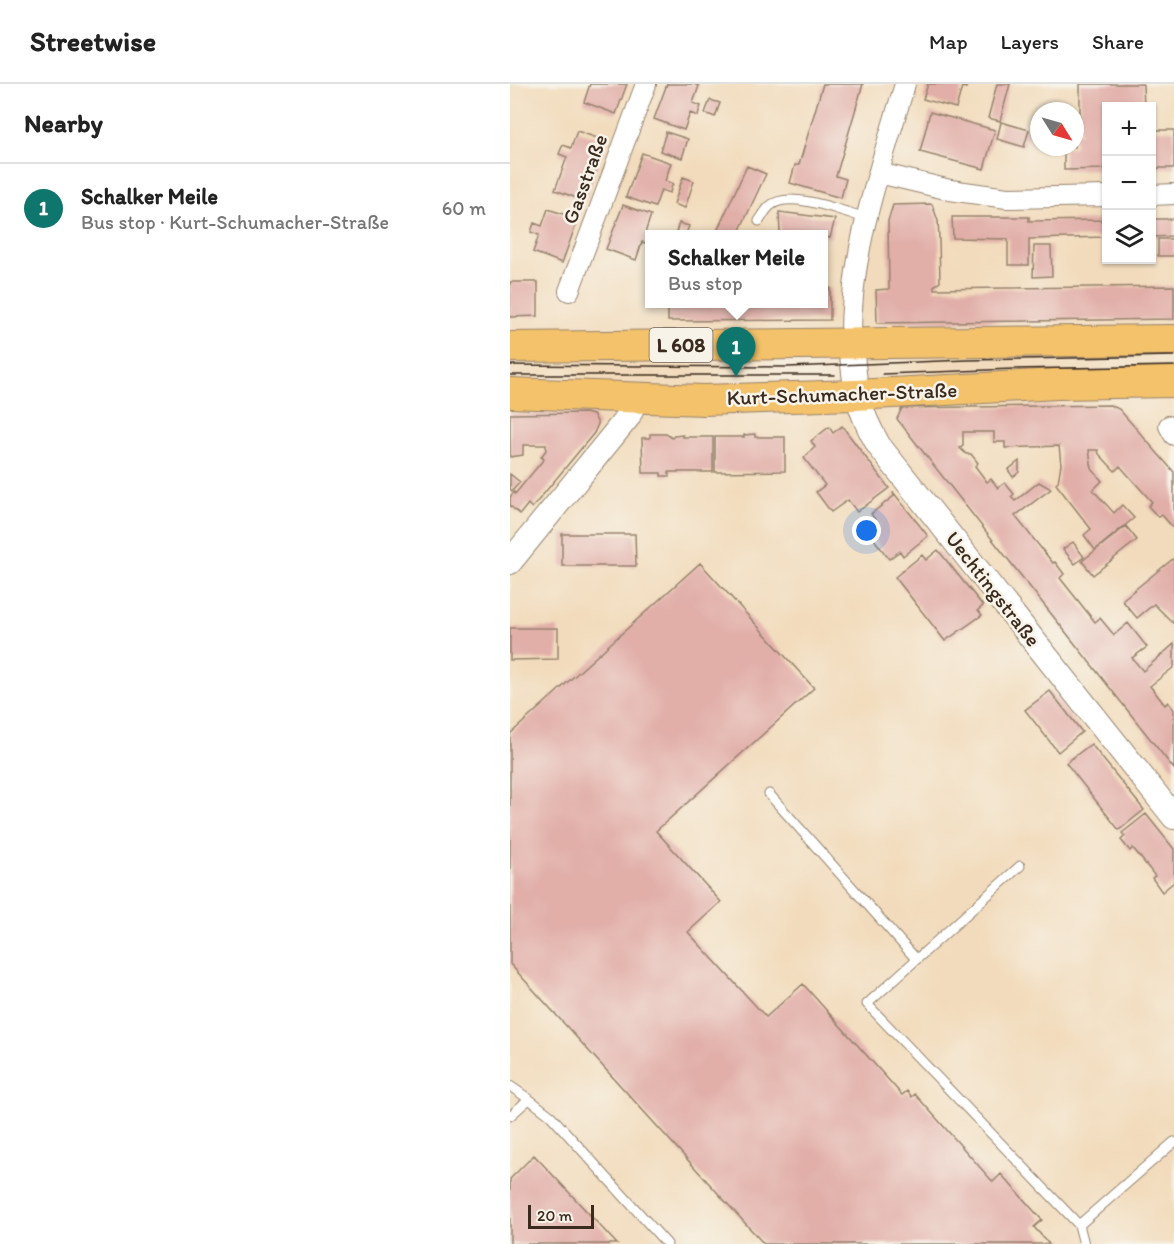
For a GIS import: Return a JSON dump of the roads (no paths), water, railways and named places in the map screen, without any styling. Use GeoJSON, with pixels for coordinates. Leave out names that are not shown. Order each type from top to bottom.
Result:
{"type":"FeatureCollection","features":[{"type":"Feature","properties":{"kind":"main road","name":"L 608"},"geometry":{"type":"LineString","coordinates":[[510,347],[1174,340]]}},
{"type":"Feature","properties":{"kind":"main road","name":"Kurt-Schumacher-Straße"},"geometry":{"type":"LineString","coordinates":[[510,393],[705,400],[1058,384],[1174,382]]}},
{"type":"Feature","properties":{"kind":"street","name":"Gasstraße"},"geometry":{"type":"LineString","coordinates":[[569,291],[646,84]]}},
{"type":"Feature","properties":{"kind":"street"},"geometry":{"type":"LineString","coordinates":[[851,344],[850,310],[853,284],[866,219],[905,84]]}},
{"type":"Feature","properties":{"kind":"street"},"geometry":{"type":"LineString","coordinates":[[879,173],[950,190],[1007,198],[1102,196]]}},
{"type":"Feature","properties":{"kind":"street"},"geometry":{"type":"LineString","coordinates":[[1156,195],[1174,194]]}},
{"type":"Feature","properties":{"kind":"street","name":"Uechtingstraße"},"geometry":{"type":"LineString","coordinates":[[851,344],[855,395],[867,426],[879,446],[1174,817]]}},
{"type":"Feature","properties":{"kind":"street"},"geometry":{"type":"LineString","coordinates":[[510,562],[628,417],[636,398]]}},
{"type":"Feature","properties":{"kind":"lane"},"geometry":{"type":"LineString","coordinates":[[759,221],[770,206],[783,200],[817,204],[866,219]]}},
{"type":"Feature","properties":{"kind":"lane"},"geometry":{"type":"LineString","coordinates":[[770,794],[916,959]]}},
{"type":"Feature","properties":{"kind":"lane"},"geometry":{"type":"LineString","coordinates":[[1020,866],[867,1004],[1079,1225],[1083,1244]]}},
{"type":"Feature","properties":{"kind":"lane"},"geometry":{"type":"LineString","coordinates":[[510,1086],[551,1116],[667,1244]]}},
{"type":"Feature","properties":{"kind":"lane"},"geometry":{"type":"LineString","coordinates":[[510,1116],[529,1099]]}},
{"type":"Feature","properties":{"kind":"lane"},"geometry":{"type":"LineString","coordinates":[[1079,1225],[1174,1142]]}},
{"type":"Feature","properties":{"kind":"tram line"},"geometry":{"type":"LineString","coordinates":[[510,365],[788,367],[967,360],[1174,356]]}},
{"type":"Feature","properties":{"kind":"tram line"},"geometry":{"type":"LineString","coordinates":[[883,374],[1174,366]]}},
{"type":"Feature","properties":{"kind":"tram line"},"geometry":{"type":"LineString","coordinates":[[510,375],[835,375]]}},
{"type":"Feature","properties":{"kind":"place","name":"Schalker Meile"},"geometry":{"type":"Point","coordinates":[736,377]}}]}
